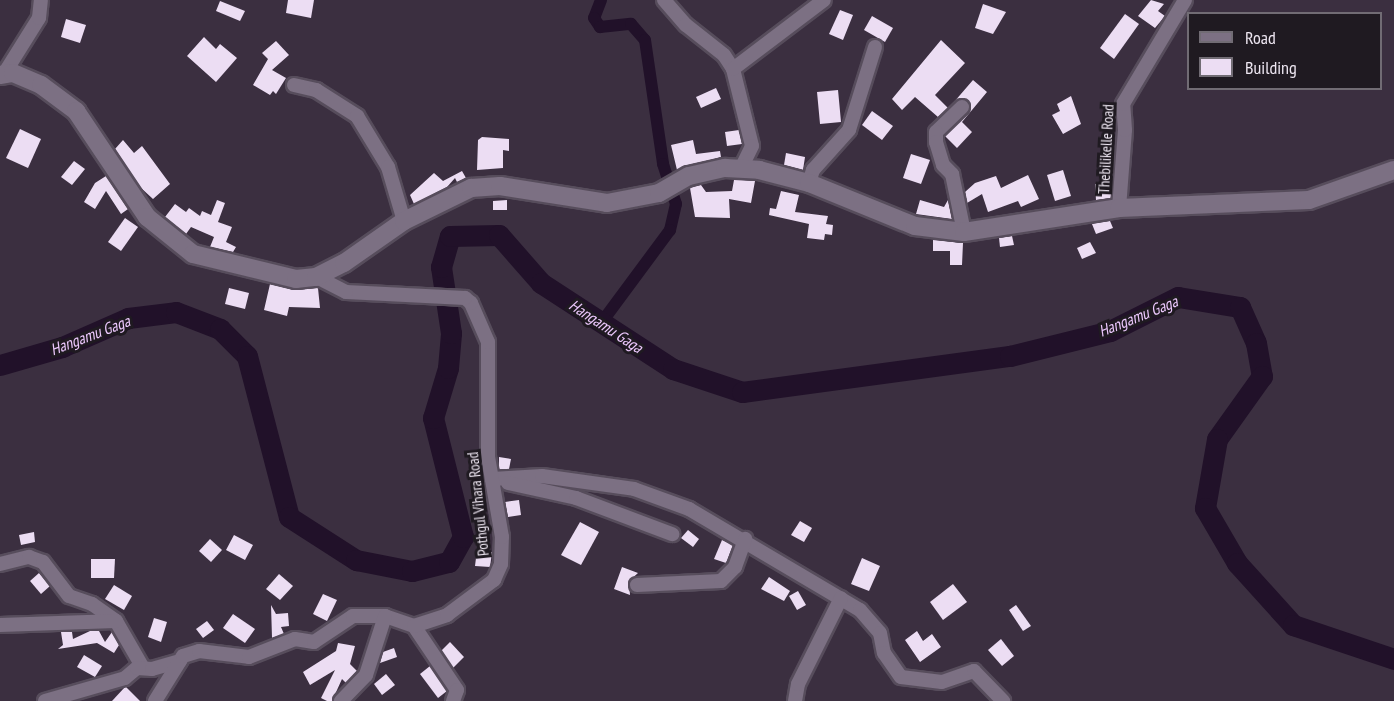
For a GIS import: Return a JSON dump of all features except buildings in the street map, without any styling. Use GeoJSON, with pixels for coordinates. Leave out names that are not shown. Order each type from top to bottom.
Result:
{"type":"FeatureCollection","features":[{"type":"Feature","properties":{"kind":"street"},"geometry":{"type":"LineString","coordinates":[[2,74],[39,18],[41,0]]}},
{"type":"Feature","properties":{"kind":"street"},"geometry":{"type":"LineString","coordinates":[[664,0],[686,25],[724,55],[733,69],[752,146],[741,169]]}},
{"type":"Feature","properties":{"kind":"street"},"geometry":{"type":"LineString","coordinates":[[733,69],[824,0]]}},
{"type":"Feature","properties":{"kind":"street","name":"Thebilikelle Road"},"geometry":{"type":"LineString","coordinates":[[1119,208],[1125,130],[1123,104],[1185,0]]}},
{"type":"Feature","properties":{"kind":"street"},"geometry":{"type":"LineString","coordinates":[[808,183],[813,170],[849,130],[875,47]]}},
{"type":"Feature","properties":{"kind":"street"},"geometry":{"type":"LineString","coordinates":[[2,74],[13,74],[41,85],[76,111],[147,217],[193,254],[279,277],[316,277],[404,221],[471,188],[500,186],[607,203],[659,193],[689,176],[725,168],[741,169],[808,183],[915,226],[964,232],[1119,208],[1309,200],[1394,170]]}},
{"type":"Feature","properties":{"kind":"street"},"geometry":{"type":"LineString","coordinates":[[294,85],[316,90],[357,116],[388,167],[404,221]]}},
{"type":"Feature","properties":{"kind":"street"},"geometry":{"type":"LineString","coordinates":[[962,107],[936,132],[936,142],[944,165],[952,174],[964,232]]}},
{"type":"Feature","properties":{"kind":"street","name":"Pothgul Vihara Road"},"geometry":{"type":"LineString","coordinates":[[316,277],[346,292],[465,298],[471,303],[488,342],[488,457],[502,537],[501,564],[494,580],[447,615],[414,626]]}},
{"type":"Feature","properties":{"kind":"street"},"geometry":{"type":"LineString","coordinates":[[492,479],[542,476],[634,489],[689,509],[745,539],[860,610],[880,633],[884,653],[901,677],[942,682],[974,671],[1003,701]]}},
{"type":"Feature","properties":{"kind":"street"},"geometry":{"type":"LineString","coordinates":[[492,479],[576,498],[672,534]]}},
{"type":"Feature","properties":{"kind":"street"},"geometry":{"type":"LineString","coordinates":[[637,585],[721,581],[735,567],[745,539]]}},
{"type":"Feature","properties":{"kind":"street"},"geometry":{"type":"LineString","coordinates":[[0,564],[29,556],[43,562],[69,596],[92,604],[116,621],[142,668]]}},
{"type":"Feature","properties":{"kind":"street"},"geometry":{"type":"LineString","coordinates":[[795,701],[798,684],[841,598]]}},
{"type":"Feature","properties":{"kind":"street"},"geometry":{"type":"LineString","coordinates":[[156,701],[183,656],[199,651],[249,657],[296,639],[314,642],[353,616],[385,616],[414,626],[457,690],[453,701]]}},
{"type":"Feature","properties":{"kind":"street"},"geometry":{"type":"LineString","coordinates":[[341,701],[366,675],[375,637],[385,616]]}},
{"type":"Feature","properties":{"kind":"street"},"geometry":{"type":"LineString","coordinates":[[0,625],[116,621]]}},
{"type":"Feature","properties":{"kind":"street"},"geometry":{"type":"LineString","coordinates":[[45,701],[125,678],[142,668],[180,662]]}},
{"type":"Feature","properties":{"kind":"waterway"},"geometry":{"type":"LineString","coordinates":[[601,0],[594,18],[600,27],[631,24],[645,40],[663,164],[676,204],[670,230],[602,322]]}},
{"type":"Feature","properties":{"kind":"waterway","name":"Hangamu Gaga"},"geometry":{"type":"LineString","coordinates":[[0,365],[62,347],[128,318],[176,312],[220,329],[247,356],[289,517],[356,560],[412,571],[449,562],[463,537],[433,418],[448,368],[451,333],[441,267],[450,236],[499,235],[541,283],[673,369],[742,392],[1010,356],[1110,331],[1178,297],[1240,307],[1256,343],[1262,376],[1217,439],[1205,508],[1237,563],[1293,625],[1394,659]]}}]}
